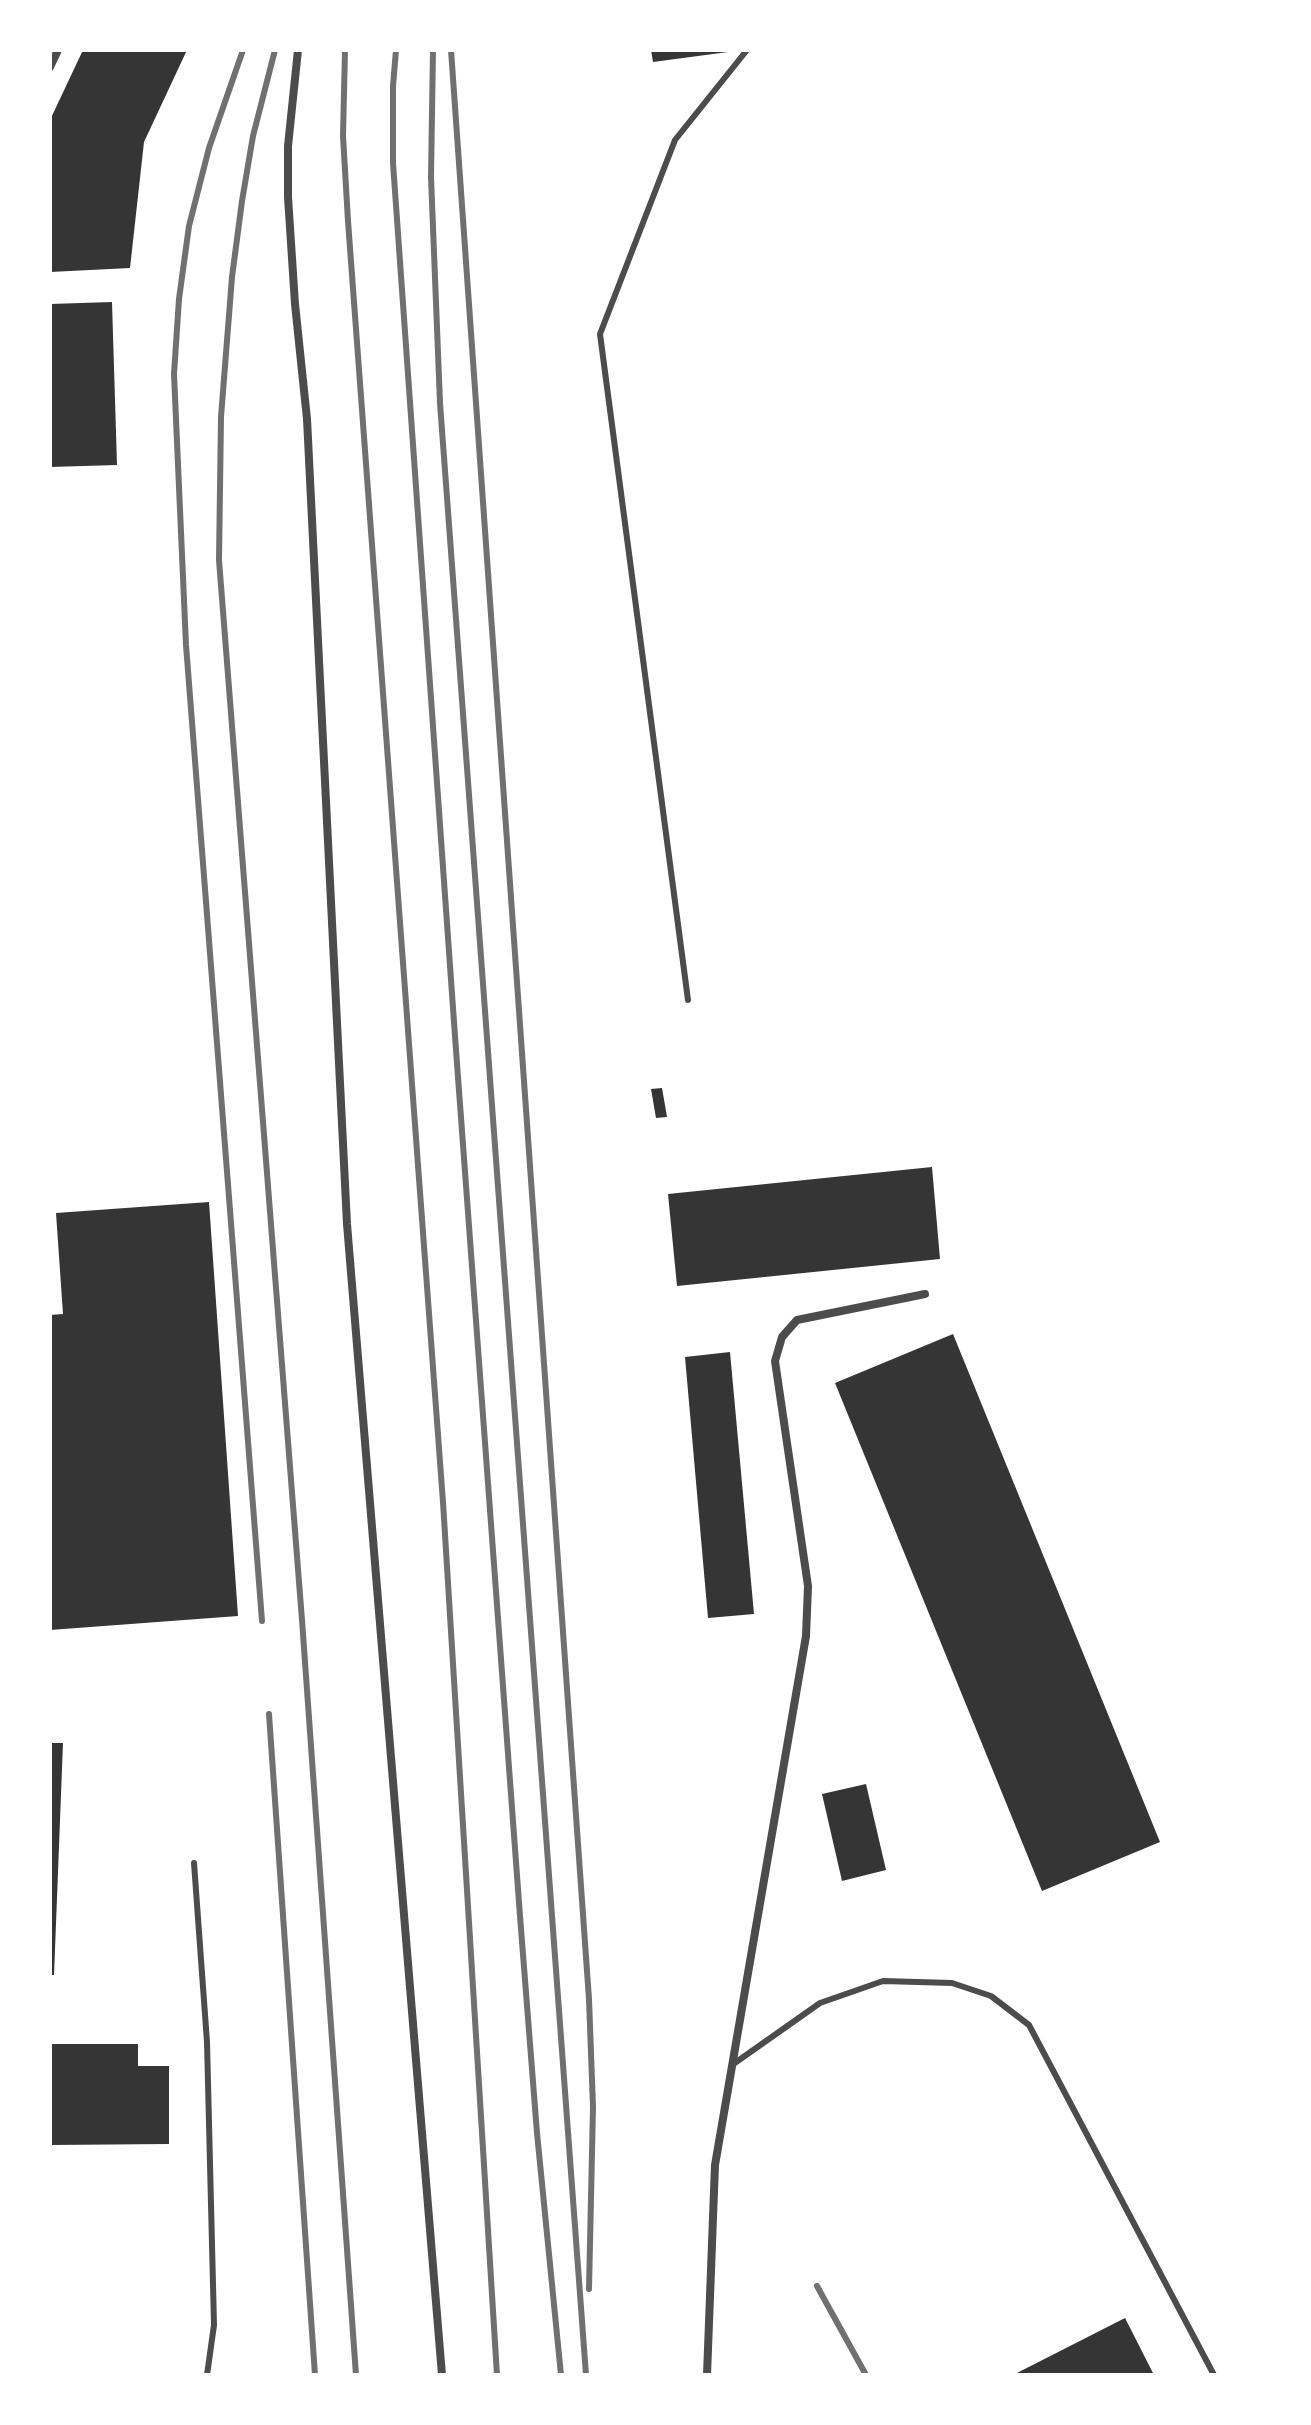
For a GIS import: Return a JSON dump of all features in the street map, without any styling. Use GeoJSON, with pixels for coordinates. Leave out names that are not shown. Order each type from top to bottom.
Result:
{"type":"FeatureCollection","features":[{"type":"Feature","properties":{"kind":"street"},"geometry":{"type":"LineString","coordinates":[[50,67],[58,50]]}},
{"type":"Feature","properties":{"kind":"street"},"geometry":{"type":"LineString","coordinates":[[298,50],[288,146],[288,197],[307,419],[347,1224],[442,2375]]}},
{"type":"Feature","properties":{"kind":"street"},"geometry":{"type":"LineString","coordinates":[[707,2375],[715,2165],[807,1624],[808,1586],[775,1361],[782,1337],[797,1320],[925,1294]]}},
{"type":"Feature","properties":{"kind":"lane"},"geometry":{"type":"LineString","coordinates":[[688,1000],[600,334],[675,140],[747,50]]}},
{"type":"Feature","properties":{"kind":"lane"},"geometry":{"type":"LineString","coordinates":[[194,1863],[207,2042],[214,2325],[207,2375]]}},
{"type":"Feature","properties":{"kind":"lane"},"geometry":{"type":"LineString","coordinates":[[732,2065],[820,2003],[883,1981],[952,1983],[991,1996],[1029,2025],[1214,2375]]}},
{"type":"Feature","properties":{"kind":"building"},"geometry":{"type":"Polygon","coordinates":[[[83,50],[187,50],[144,142],[130,268],[50,272],[50,120],[83,50]]]}},
{"type":"Feature","properties":{"kind":"building"},"geometry":{"type":"Polygon","coordinates":[[[651,50],[728,50],[728,52],[653,62],[651,50]]]}},
{"type":"Feature","properties":{"kind":"building"},"geometry":{"type":"Polygon","coordinates":[[[112,302],[117,465],[50,467],[50,304],[112,302]]]}},
{"type":"Feature","properties":{"kind":"building"},"geometry":{"type":"Polygon","coordinates":[[[662,1088],[667,1117],[656,1118],[651,1089],[662,1088]]]}},
{"type":"Feature","properties":{"kind":"building"},"geometry":{"type":"Polygon","coordinates":[[[932,1167],[940,1259],[677,1286],[668,1194],[932,1167]]]}},
{"type":"Feature","properties":{"kind":"building"},"geometry":{"type":"Polygon","coordinates":[[[209,1202],[238,1616],[50,1630],[50,1315],[63,1314],[56,1213],[209,1202]]]}},
{"type":"Feature","properties":{"kind":"building"},"geometry":{"type":"Polygon","coordinates":[[[953,1334],[1160,1842],[1042,1891],[835,1383],[953,1334]]]}},
{"type":"Feature","properties":{"kind":"building"},"geometry":{"type":"Polygon","coordinates":[[[730,1352],[754,1614],[708,1618],[685,1357],[730,1352]]]}},
{"type":"Feature","properties":{"kind":"building"},"geometry":{"type":"Polygon","coordinates":[[[50,1743],[63,1743],[54,1975],[50,1975],[50,1743]]]}},
{"type":"Feature","properties":{"kind":"building"},"geometry":{"type":"Polygon","coordinates":[[[866,1784],[886,1870],[842,1881],[822,1794],[866,1784]]]}},
{"type":"Feature","properties":{"kind":"building"},"geometry":{"type":"Polygon","coordinates":[[[50,2044],[138,2044],[138,2066],[169,2066],[169,2144],[50,2145],[50,2044]]]}},
{"type":"Feature","properties":{"kind":"building"},"geometry":{"type":"Polygon","coordinates":[[[1125,2318],[1154,2375],[1013,2375],[1125,2318]]]}},
{"type":"Feature","properties":{"kind":"railway"},"geometry":{"type":"LineString","coordinates":[[243,50],[209,148],[189,226],[179,299],[174,374],[186,645],[262,1621]]}},
{"type":"Feature","properties":{"kind":"railway"},"geometry":{"type":"LineString","coordinates":[[275,50],[253,136],[232,277],[221,417],[219,560],[302,1620],[356,2375]]}},
{"type":"Feature","properties":{"kind":"railway"},"geometry":{"type":"LineString","coordinates":[[345,50],[343,136],[348,221],[443,1502],[497,2375]]}},
{"type":"Feature","properties":{"kind":"railway"},"geometry":{"type":"LineString","coordinates":[[396,50],[393,163],[520,1916],[561,2375]]}},
{"type":"Feature","properties":{"kind":"railway"},"geometry":{"type":"LineString","coordinates":[[433,50],[431,177],[440,403],[586,2375]]}},
{"type":"Feature","properties":{"kind":"railway"},"geometry":{"type":"LineString","coordinates":[[451,50],[589,1999],[593,2107],[589,2289]]}},
{"type":"Feature","properties":{"kind":"railway"},"geometry":{"type":"LineString","coordinates":[[269,1714],[315,2375]]}},
{"type":"Feature","properties":{"kind":"railway"},"geometry":{"type":"LineString","coordinates":[[817,2286],[866,2375]]}}]}
